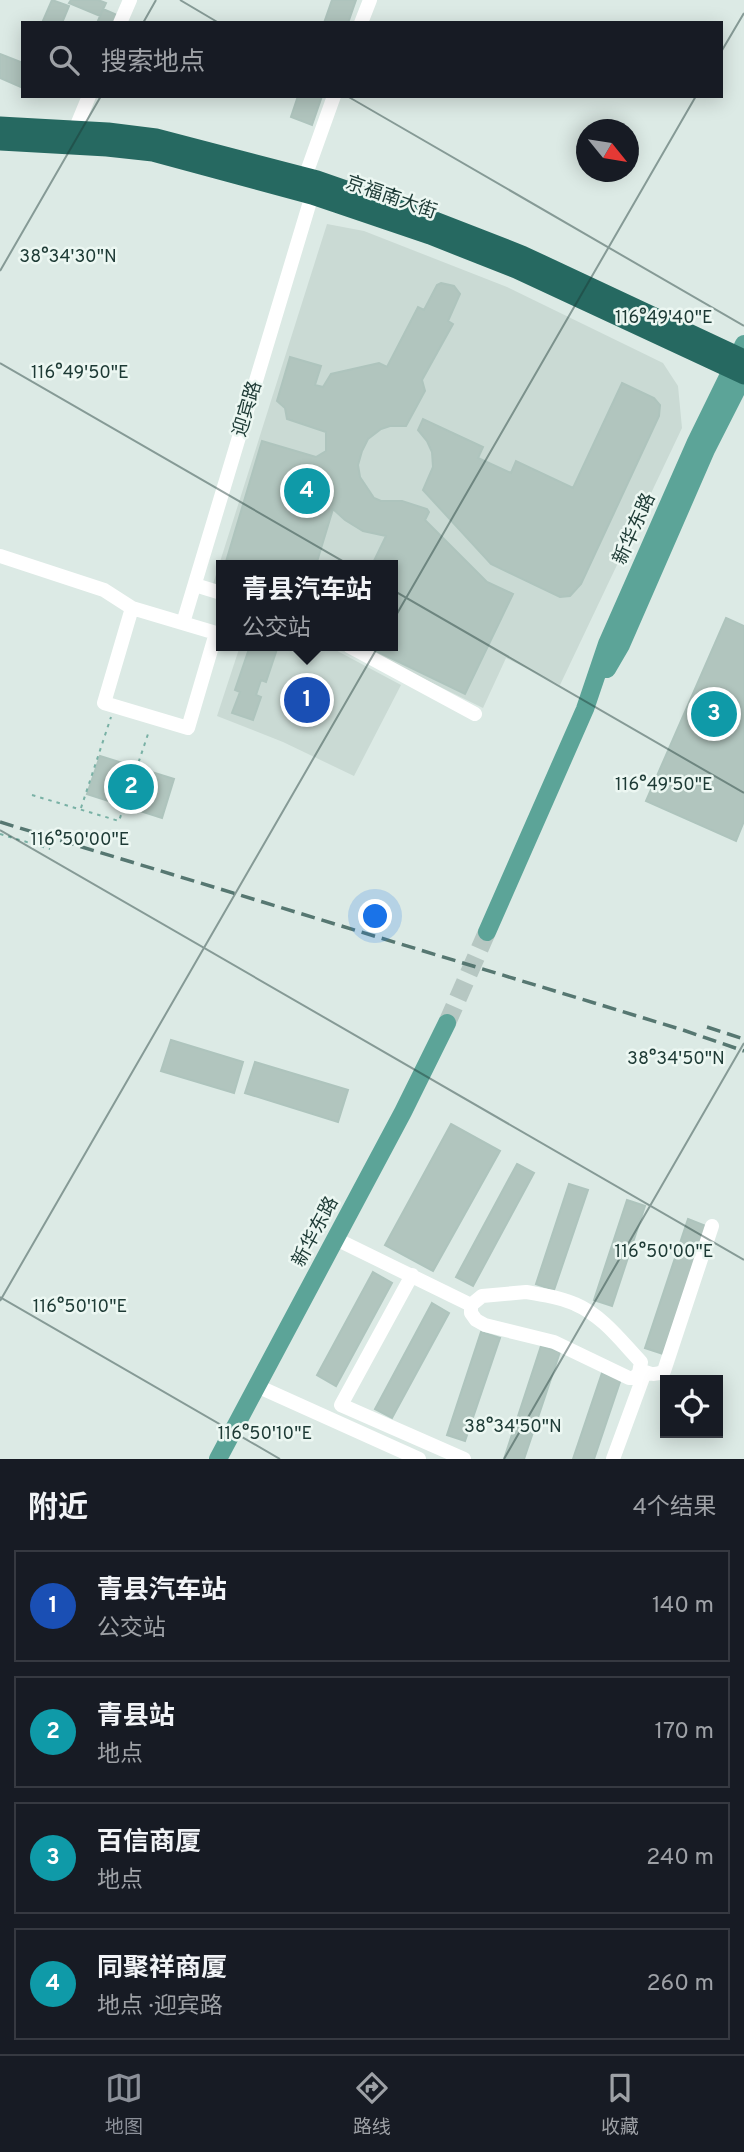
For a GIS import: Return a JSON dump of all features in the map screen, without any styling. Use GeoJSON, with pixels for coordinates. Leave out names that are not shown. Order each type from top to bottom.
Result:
{"type":"FeatureCollection","features":[{"type":"Feature","properties":{"kind":"highway","name":"京福南大街"},"geometry":{"type":"LineString","coordinates":[[0,126],[156,138],[309,186]]}},
{"type":"Feature","properties":{"kind":"highway","name":"京福南大街"},"geometry":{"type":"LineString","coordinates":[[0,141],[153,152],[403,209],[509,250],[741,365]]}},
{"type":"Feature","properties":{"kind":"main road","name":"新华东路"},"geometry":{"type":"LineString","coordinates":[[487,932],[585,709],[621,645],[741,365]]}},
{"type":"Feature","properties":{"kind":"main road","name":"新华东路"},"geometry":{"type":"LineString","coordinates":[[218,1459],[447,1023]]}},
{"type":"Feature","properties":{"kind":"street"},"geometry":{"type":"LineString","coordinates":[[121,21],[130,0]]}},
{"type":"Feature","properties":{"kind":"street"},"geometry":{"type":"LineString","coordinates":[[362,21],[370,0]]}},
{"type":"Feature","properties":{"kind":"street"},"geometry":{"type":"LineString","coordinates":[[75,130],[88,98]]}},
{"type":"Feature","properties":{"kind":"street","name":"迎宾路"},"geometry":{"type":"LineString","coordinates":[[183,623],[333,98]]}},
{"type":"Feature","properties":{"kind":"street"},"geometry":{"type":"LineString","coordinates":[[0,556],[104,590],[132,608],[216,633],[188,728],[104,703],[132,608]]}},
{"type":"Feature","properties":{"kind":"street"},"geometry":{"type":"LineString","coordinates":[[195,584],[216,591]]}},
{"type":"Feature","properties":{"kind":"street"},"geometry":{"type":"LineString","coordinates":[[358,651],[475,714]]}},
{"type":"Feature","properties":{"kind":"street"},"geometry":{"type":"LineString","coordinates":[[642,1371],[658,1374],[664,1371],[712,1226]]}},
{"type":"Feature","properties":{"kind":"street"},"geometry":{"type":"LineString","coordinates":[[336,1238],[471,1305]]}},
{"type":"Feature","properties":{"kind":"street"},"geometry":{"type":"LineString","coordinates":[[412,1275],[341,1405],[464,1459]]}},
{"type":"Feature","properties":{"kind":"street"},"geometry":{"type":"LineString","coordinates":[[471,1305],[482,1296],[526,1292],[559,1298],[576,1304],[619,1337],[642,1362],[642,1371],[613,1459]]}},
{"type":"Feature","properties":{"kind":"street"},"geometry":{"type":"LineString","coordinates":[[471,1305],[471,1313],[485,1325],[568,1347],[629,1378],[634,1378],[642,1371]]}},
{"type":"Feature","properties":{"kind":"street"},"geometry":{"type":"LineString","coordinates":[[257,1386],[419,1459]]}},
{"type":"Feature","properties":{"kind":"path"},"geometry":{"type":"LineString","coordinates":[[81,809],[114,706]]}},
{"type":"Feature","properties":{"kind":"path"},"geometry":{"type":"LineString","coordinates":[[32,795],[119,821],[154,718]]}},
{"type":"Feature","properties":{"kind":"path"},"geometry":{"type":"LineString","coordinates":[[0,834],[50,849]]}},
{"type":"Feature","properties":{"kind":"shaded area"},"geometry":{"type":"Polygon","coordinates":[[[327,224],[364,231],[507,287],[663,363],[678,386],[682,428],[560,685],[506,658],[483,708],[367,651],[398,651],[398,560],[221,560],[327,224]]]}},
{"type":"Feature","properties":{"kind":"shaded area"},"geometry":{"type":"Polygon","coordinates":[[[238,651],[337,651],[401,685],[354,776],[283,742],[217,716],[238,651]]]}},
{"type":"Feature","properties":{"kind":"building"},"geometry":{"type":"Polygon","coordinates":[[[52,0],[69,6],[63,21],[43,21],[52,0]]]}},
{"type":"Feature","properties":{"kind":"building"},"geometry":{"type":"Polygon","coordinates":[[[71,0],[98,0],[106,3],[100,16],[69,3],[71,0]]]}},
{"type":"Feature","properties":{"kind":"building"},"geometry":{"type":"Polygon","coordinates":[[[332,0],[356,0],[349,21],[325,21],[332,0]]]}},
{"type":"Feature","properties":{"kind":"building"},"geometry":{"type":"Polygon","coordinates":[[[103,9],[117,15],[115,21],[98,21],[103,9]]]}},
{"type":"Feature","properties":{"kind":"building"},"geometry":{"type":"Polygon","coordinates":[[[0,54],[21,62],[21,87],[0,78],[0,54]]]}},
{"type":"Feature","properties":{"kind":"building"},"geometry":{"type":"Polygon","coordinates":[[[297,98],[321,98],[312,125],[291,117],[297,98]]]}},
{"type":"Feature","properties":{"kind":"building"},"geometry":{"type":"Polygon","coordinates":[[[441,283],[454,286],[460,294],[448,321],[453,324],[422,380],[425,391],[406,426],[381,429],[368,439],[358,465],[360,477],[374,498],[381,501],[402,501],[427,509],[429,512],[425,520],[487,582],[513,594],[465,694],[376,651],[398,651],[398,560],[374,560],[386,536],[363,531],[333,509],[318,560],[226,560],[262,441],[316,457],[326,451],[326,432],[287,419],[285,408],[277,401],[290,357],[321,366],[315,385],[323,387],[331,374],[379,363],[387,367],[418,307],[424,310],[437,285],[441,283]]]}},
{"type":"Feature","properties":{"kind":"building"},"geometry":{"type":"Polygon","coordinates":[[[622,383],[654,398],[660,405],[659,416],[581,584],[570,596],[560,597],[491,564],[423,490],[433,467],[432,452],[418,430],[423,419],[483,447],[478,458],[511,473],[516,461],[573,488],[622,383]]]}},
{"type":"Feature","properties":{"kind":"building"},"geometry":{"type":"Polygon","coordinates":[[[726,618],[744,626],[744,821],[736,841],[646,801],[726,618]]]}},
{"type":"Feature","properties":{"kind":"building"},"geometry":{"type":"Polygon","coordinates":[[[248,651],[276,651],[266,682],[261,680],[256,695],[261,697],[253,720],[232,713],[240,692],[235,690],[248,651]]]}},
{"type":"Feature","properties":{"kind":"building"},"geometry":{"type":"Polygon","coordinates":[[[100,756],[174,779],[162,818],[87,794],[100,756]]]}},
{"type":"Feature","properties":{"kind":"building"},"geometry":{"type":"Polygon","coordinates":[[[171,1040],[243,1062],[234,1093],[161,1071],[171,1040]]]}},
{"type":"Feature","properties":{"kind":"building"},"geometry":{"type":"Polygon","coordinates":[[[255,1062],[348,1090],[338,1122],[245,1093],[255,1062]]]}},
{"type":"Feature","properties":{"kind":"building"},"geometry":{"type":"Polygon","coordinates":[[[451,1124],[500,1151],[433,1271],[385,1245],[451,1124]]]}},
{"type":"Feature","properties":{"kind":"building"},"geometry":{"type":"Polygon","coordinates":[[[517,1164],[534,1173],[473,1286],[456,1277],[517,1164]]]}},
{"type":"Feature","properties":{"kind":"building"},"geometry":{"type":"Polygon","coordinates":[[[569,1184],[588,1190],[554,1290],[536,1284],[569,1184]]]}},
{"type":"Feature","properties":{"kind":"building"},"geometry":{"type":"Polygon","coordinates":[[[627,1200],[645,1206],[612,1306],[594,1300],[627,1200]]]}},
{"type":"Feature","properties":{"kind":"building"},"geometry":{"type":"Polygon","coordinates":[[[688,1219],[706,1226],[663,1354],[645,1348],[688,1219]]]}},
{"type":"Feature","properties":{"kind":"building"},"geometry":{"type":"Polygon","coordinates":[[[373,1272],[392,1283],[336,1386],[317,1375],[373,1272]]]}},
{"type":"Feature","properties":{"kind":"building"},"geometry":{"type":"Polygon","coordinates":[[[432,1303],[449,1313],[392,1418],[375,1409],[432,1303]]]}},
{"type":"Feature","properties":{"kind":"building"},"geometry":{"type":"Polygon","coordinates":[[[481,1332],[500,1338],[465,1441],[447,1435],[481,1332]]]}},
{"type":"Feature","properties":{"kind":"building"},"geometry":{"type":"Polygon","coordinates":[[[541,1346],[560,1352],[524,1459],[504,1459],[541,1346]]]}},
{"type":"Feature","properties":{"kind":"building"},"geometry":{"type":"Polygon","coordinates":[[[602,1373],[621,1379],[594,1459],[573,1459],[602,1373]]]}},
{"type":"Feature","properties":{"kind":"tunnel"},"geometry":{"type":"LineString","coordinates":[[447,1023],[487,932]]}},
{"type":"Feature","properties":{"kind":"railway"},"geometry":{"type":"LineString","coordinates":[[0,822],[683,1030],[744,1051]]}},
{"type":"Feature","properties":{"kind":"railway"},"geometry":{"type":"LineString","coordinates":[[707,1027],[744,1039]]}},
{"type":"Feature","properties":{"kind":"place","name":"同聚祥商厦"},"geometry":{"type":"Point","coordinates":[307,491]}},
{"type":"Feature","properties":{"kind":"place","name":"青县汽车站"},"geometry":{"type":"Point","coordinates":[307,700]}},
{"type":"Feature","properties":{"kind":"place","name":"百信商厦"},"geometry":{"type":"Point","coordinates":[714,714]}},
{"type":"Feature","properties":{"kind":"place","name":"青县站"},"geometry":{"type":"Point","coordinates":[131,787]}}]}
